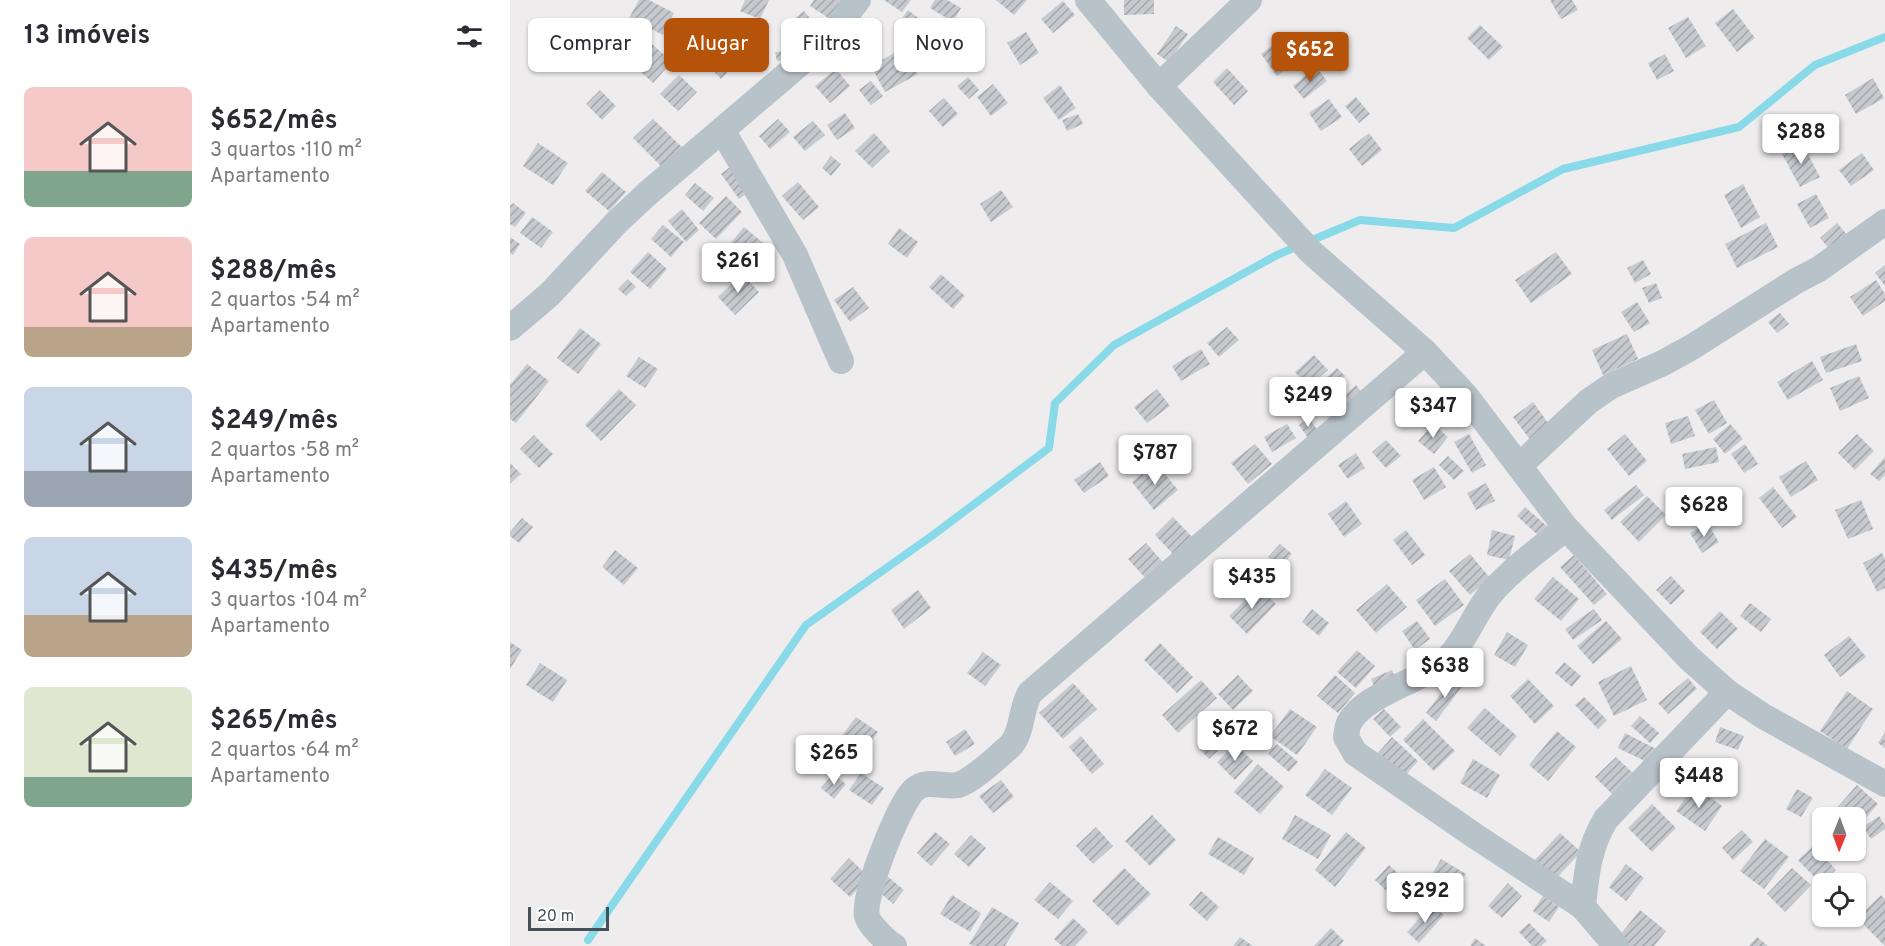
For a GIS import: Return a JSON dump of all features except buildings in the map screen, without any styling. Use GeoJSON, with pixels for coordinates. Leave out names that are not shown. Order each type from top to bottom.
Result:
{"type":"FeatureCollection","features":[{"type":"Feature","properties":{"kind":"street"},"geometry":{"type":"LineString","coordinates":[[510,328],[550,294],[616,222],[824,43],[858,0]]}},
{"type":"Feature","properties":{"kind":"street"},"geometry":{"type":"LineString","coordinates":[[1088,0],[1159,86],[1311,252],[1425,352],[1466,396],[1566,528],[1689,658],[1727,692],[1763,716],[1885,784]]}},
{"type":"Feature","properties":{"kind":"street"},"geometry":{"type":"LineString","coordinates":[[1159,86],[1249,0]]}},
{"type":"Feature","properties":{"kind":"street"},"geometry":{"type":"LineString","coordinates":[[722,130],[795,255],[842,361]]}},
{"type":"Feature","properties":{"kind":"street"},"geometry":{"type":"LineString","coordinates":[[1519,466],[1589,401],[1611,386],[1663,363],[1692,347],[1819,268],[1885,222]]}},
{"type":"Feature","properties":{"kind":"street"},"geometry":{"type":"LineString","coordinates":[[894,946],[887,942],[867,918],[866,901],[890,835],[903,807],[915,789],[932,783],[956,785],[968,780],[1011,745],[1017,735],[1024,704],[1030,693],[1425,352]]}},
{"type":"Feature","properties":{"kind":"street"},"geometry":{"type":"LineString","coordinates":[[1566,528],[1505,578],[1491,594],[1453,653],[1440,665],[1384,694],[1360,710],[1349,723],[1346,736],[1355,753],[1583,907],[1616,946]]}},
{"type":"Feature","properties":{"kind":"street"},"geometry":{"type":"LineString","coordinates":[[1583,907],[1587,867],[1596,835],[1606,819],[1727,692]]}},
{"type":"Feature","properties":{"kind":"waterway"},"geometry":{"type":"LineString","coordinates":[[588,940],[806,625],[933,535],[1049,448],[1055,403],[1114,345],[1277,255],[1360,220],[1454,228],[1563,169],[1739,127],[1815,65],[1885,37]]}}]}
